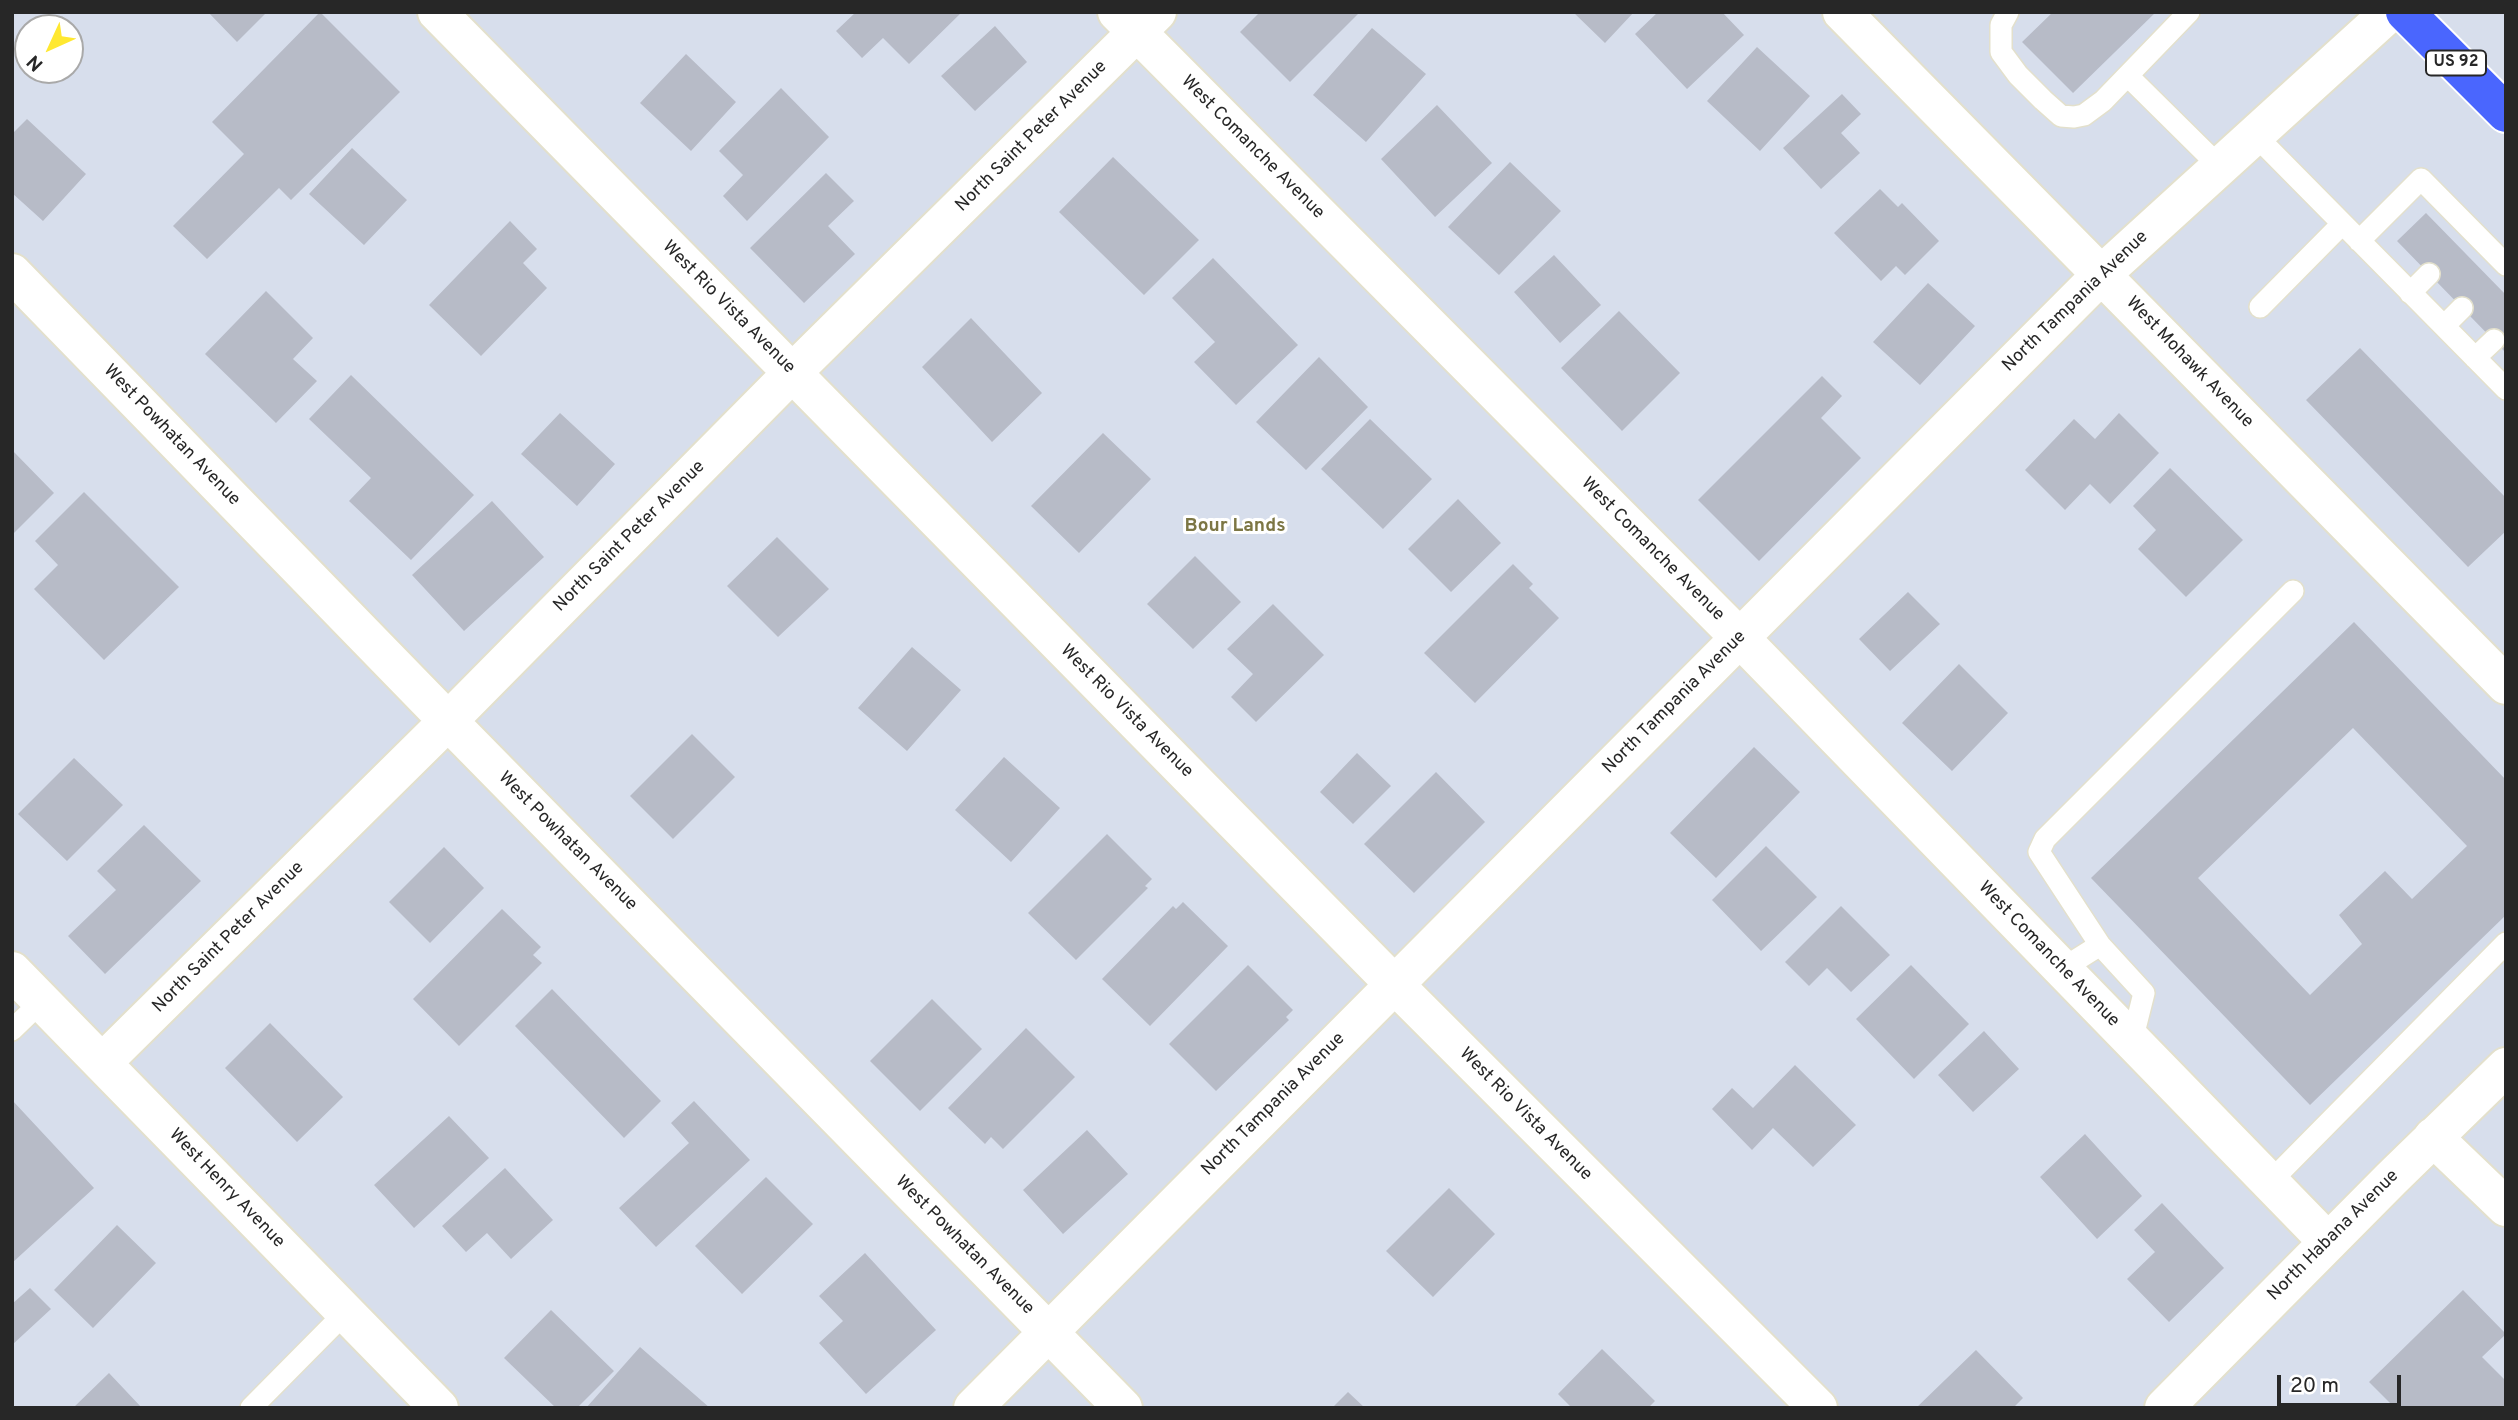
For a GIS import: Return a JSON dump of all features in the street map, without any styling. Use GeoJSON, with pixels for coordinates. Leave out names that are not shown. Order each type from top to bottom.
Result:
{"type":"FeatureCollection","features":[{"type":"Feature","properties":{"kind":"main road","name":"US 92"},"geometry":{"type":"LineString","coordinates":[[2405,12],[2506,113]]}},
{"type":"Feature","properties":{"kind":"street","name":"West Rio Vista Avenue"},"geometry":{"type":"LineString","coordinates":[[437,12],[1394,984],[1818,1408]]}},
{"type":"Feature","properties":{"kind":"street","name":"West Mohawk Avenue"},"geometry":{"type":"LineString","coordinates":[[1842,12],[2506,685]]}},
{"type":"Feature","properties":{"kind":"street","name":"North Tampania Avenue"},"geometry":{"type":"LineString","coordinates":[[972,1408],[2102,274],[2390,12]]}},
{"type":"Feature","properties":{"kind":"street","name":"North Saint Peter Avenue"},"geometry":{"type":"LineString","coordinates":[[103,1062],[448,721],[1137,19]]}},
{"type":"Feature","properties":{"kind":"street","name":"West Comanche Avenue"},"geometry":{"type":"LineString","coordinates":[[1137,19],[2328,1242]]}},
{"type":"Feature","properties":{"kind":"street","name":"West Powhatan Avenue"},"geometry":{"type":"LineString","coordinates":[[12,273],[1124,1408]]}},
{"type":"Feature","properties":{"kind":"street","name":"West Henry Avenue"},"geometry":{"type":"LineString","coordinates":[[12,971],[439,1408]]}},
{"type":"Feature","properties":{"kind":"street","name":"North Habana Avenue"},"geometry":{"type":"LineString","coordinates":[[2164,1408],[2506,1067]]}},
{"type":"Feature","properties":{"kind":"street"},"geometry":{"type":"LineString","coordinates":[[2434,1137],[2506,1207]]}},
{"type":"Feature","properties":{"kind":"lane"},"geometry":{"type":"LineString","coordinates":[[2008,12],[2001,25],[2001,52],[2018,75],[2061,116],[2084,116],[2103,101],[2189,12]]}},
{"type":"Feature","properties":{"kind":"lane"},"geometry":{"type":"LineString","coordinates":[[2127,76],[2220,167]]}},
{"type":"Feature","properties":{"kind":"lane"},"geometry":{"type":"LineString","coordinates":[[2255,135],[2505,388]]}},
{"type":"Feature","properties":{"kind":"lane"},"geometry":{"type":"LineString","coordinates":[[2359,241],[2421,179],[2466,239],[2501,270]]}},
{"type":"Feature","properties":{"kind":"lane"},"geometry":{"type":"LineString","coordinates":[[2260,307],[2342,224]]}},
{"type":"Feature","properties":{"kind":"lane"},"geometry":{"type":"LineString","coordinates":[[2410,293],[2430,274]]}},
{"type":"Feature","properties":{"kind":"lane"},"geometry":{"type":"LineString","coordinates":[[2444,326],[2462,308]]}},
{"type":"Feature","properties":{"kind":"lane"},"geometry":{"type":"LineString","coordinates":[[2475,358],[2494,340]]}},
{"type":"Feature","properties":{"kind":"lane"},"geometry":{"type":"LineString","coordinates":[[2132,1041],[2144,993],[2100,945],[2039,852],[2045,839],[2293,591]]}},
{"type":"Feature","properties":{"kind":"lane"},"geometry":{"type":"LineString","coordinates":[[2270,1182],[2506,943]]}},
{"type":"Feature","properties":{"kind":"lane"},"geometry":{"type":"LineString","coordinates":[[2062,970],[2100,945]]}},
{"type":"Feature","properties":{"kind":"lane"},"geometry":{"type":"LineString","coordinates":[[12,1030],[42,1001]]}},
{"type":"Feature","properties":{"kind":"lane"},"geometry":{"type":"LineString","coordinates":[[251,1408],[346,1312]]}},
{"type":"Feature","properties":{"kind":"building"},"geometry":{"type":"Polygon","coordinates":[[[208,12],[267,12],[237,42],[208,12]]]}},
{"type":"Feature","properties":{"kind":"building"},"geometry":{"type":"Polygon","coordinates":[[[320,12],[400,92],[291,200],[279,188],[207,259],[173,226],[244,154],[212,122],[320,12]]]}},
{"type":"Feature","properties":{"kind":"building"},"geometry":{"type":"Polygon","coordinates":[[[856,12],[962,12],[909,64],[883,38],[862,58],[836,31],[856,12]]]}},
{"type":"Feature","properties":{"kind":"building"},"geometry":{"type":"Polygon","coordinates":[[[1260,12],[1360,12],[1290,82],[1240,32],[1260,12]]]}},
{"type":"Feature","properties":{"kind":"building"},"geometry":{"type":"Polygon","coordinates":[[[1573,12],[1634,12],[1605,43],[1573,12]]]}},
{"type":"Feature","properties":{"kind":"building"},"geometry":{"type":"Polygon","coordinates":[[[1658,12],[1722,12],[1744,35],[1687,89],[1635,34],[1658,12]]]}},
{"type":"Feature","properties":{"kind":"building"},"geometry":{"type":"Polygon","coordinates":[[[2053,12],[2156,12],[2073,93],[2022,42],[2053,12]]]}},
{"type":"Feature","properties":{"kind":"building"},"geometry":{"type":"Polygon","coordinates":[[[995,26],[1027,62],[975,111],[941,76],[995,26]]]}},
{"type":"Feature","properties":{"kind":"building"},"geometry":{"type":"Polygon","coordinates":[[[1372,28],[1426,74],[1366,142],[1313,95],[1372,28]]]}},
{"type":"Feature","properties":{"kind":"building"},"geometry":{"type":"Polygon","coordinates":[[[1757,47],[1810,96],[1760,151],[1707,101],[1757,47]]]}},
{"type":"Feature","properties":{"kind":"building"},"geometry":{"type":"Polygon","coordinates":[[[686,54],[736,102],[691,151],[640,103],[686,54]]]}},
{"type":"Feature","properties":{"kind":"building"},"geometry":{"type":"Polygon","coordinates":[[[781,88],[829,137],[747,221],[723,196],[743,175],[719,151],[781,88]]]}},
{"type":"Feature","properties":{"kind":"building"},"geometry":{"type":"Polygon","coordinates":[[[1842,94],[1861,114],[1841,133],[1860,153],[1821,189],[1783,148],[1842,94]]]}},
{"type":"Feature","properties":{"kind":"building"},"geometry":{"type":"Polygon","coordinates":[[[1437,105],[1492,163],[1435,217],[1381,159],[1437,105]]]}},
{"type":"Feature","properties":{"kind":"building"},"geometry":{"type":"Polygon","coordinates":[[[27,119],[86,174],[43,221],[12,193],[12,134],[27,119]]]}},
{"type":"Feature","properties":{"kind":"building"},"geometry":{"type":"Polygon","coordinates":[[[352,148],[407,200],[364,245],[309,194],[352,148]]]}},
{"type":"Feature","properties":{"kind":"building"},"geometry":{"type":"Polygon","coordinates":[[[1113,157],[1199,240],[1144,295],[1059,212],[1113,157]]]}},
{"type":"Feature","properties":{"kind":"building"},"geometry":{"type":"Polygon","coordinates":[[[1510,162],[1561,211],[1499,275],[1448,227],[1510,162]]]}},
{"type":"Feature","properties":{"kind":"building"},"geometry":{"type":"Polygon","coordinates":[[[826,173],[854,201],[828,226],[855,254],[804,303],[750,248],[826,173]]]}},
{"type":"Feature","properties":{"kind":"building"},"geometry":{"type":"Polygon","coordinates":[[[1880,189],[1898,207],[1902,203],[1939,241],[1905,275],[1896,266],[1881,281],[1834,233],[1880,189]]]}},
{"type":"Feature","properties":{"kind":"building"},"geometry":{"type":"Polygon","coordinates":[[[2426,213],[2506,295],[2506,353],[2397,241],[2426,213]]]}},
{"type":"Feature","properties":{"kind":"building"},"geometry":{"type":"Polygon","coordinates":[[[510,221],[537,249],[523,263],[547,288],[481,356],[429,305],[510,221]]]}},
{"type":"Feature","properties":{"kind":"building"},"geometry":{"type":"Polygon","coordinates":[[[1554,255],[1601,305],[1560,343],[1514,292],[1554,255]]]}},
{"type":"Feature","properties":{"kind":"building"},"geometry":{"type":"Polygon","coordinates":[[[1213,258],[1298,345],[1236,405],[1194,362],[1215,342],[1172,298],[1213,258]]]}},
{"type":"Feature","properties":{"kind":"building"},"geometry":{"type":"Polygon","coordinates":[[[1928,283],[1975,326],[1920,385],[1873,342],[1928,283]]]}},
{"type":"Feature","properties":{"kind":"building"},"geometry":{"type":"Polygon","coordinates":[[[266,291],[313,338],[293,359],[317,381],[276,423],[205,354],[266,291]]]}},
{"type":"Feature","properties":{"kind":"building"},"geometry":{"type":"Polygon","coordinates":[[[1619,311],[1680,373],[1622,431],[1561,368],[1619,311]]]}},
{"type":"Feature","properties":{"kind":"building"},"geometry":{"type":"Polygon","coordinates":[[[971,318],[1042,393],[992,442],[922,367],[971,318]]]}},
{"type":"Feature","properties":{"kind":"building"},"geometry":{"type":"Polygon","coordinates":[[[2360,348],[2506,498],[2506,531],[2468,567],[2306,400],[2360,348]]]}},
{"type":"Feature","properties":{"kind":"building"},"geometry":{"type":"Polygon","coordinates":[[[1319,357],[1368,407],[1306,470],[1256,422],[1319,357]]]}},
{"type":"Feature","properties":{"kind":"building"},"geometry":{"type":"Polygon","coordinates":[[[351,375],[474,495],[411,560],[349,501],[371,478],[309,419],[351,375]]]}},
{"type":"Feature","properties":{"kind":"building"},"geometry":{"type":"Polygon","coordinates":[[[1822,376],[1842,396],[1821,418],[1861,458],[1759,561],[1698,500],[1822,376]]]}},
{"type":"Feature","properties":{"kind":"building"},"geometry":{"type":"Polygon","coordinates":[[[560,413],[615,464],[577,506],[521,454],[560,413]]]}},
{"type":"Feature","properties":{"kind":"building"},"geometry":{"type":"Polygon","coordinates":[[[2119,413],[2159,453],[2110,504],[2090,484],[2065,510],[2025,470],[2074,419],[2095,439],[2119,413]]]}},
{"type":"Feature","properties":{"kind":"building"},"geometry":{"type":"Polygon","coordinates":[[[1370,419],[1432,479],[1383,529],[1321,469],[1370,419]]]}},
{"type":"Feature","properties":{"kind":"building"},"geometry":{"type":"Polygon","coordinates":[[[1103,433],[1151,479],[1079,553],[1031,506],[1103,433]]]}},
{"type":"Feature","properties":{"kind":"building"},"geometry":{"type":"Polygon","coordinates":[[[12,450],[54,493],[12,535],[12,450]]]}},
{"type":"Feature","properties":{"kind":"building"},"geometry":{"type":"Polygon","coordinates":[[[2170,468],[2243,540],[2186,597],[2138,549],[2156,530],[2133,506],[2170,468]]]}},
{"type":"Feature","properties":{"kind":"building"},"geometry":{"type":"Polygon","coordinates":[[[84,492],[179,587],[104,660],[34,589],[58,565],[35,541],[84,492]]]}},
{"type":"Feature","properties":{"kind":"building"},"geometry":{"type":"Polygon","coordinates":[[[1458,499],[1501,543],[1451,592],[1408,549],[1458,499]]]}},
{"type":"Feature","properties":{"kind":"building"},"geometry":{"type":"Polygon","coordinates":[[[492,501],[544,557],[464,631],[412,575],[492,501]]]}},
{"type":"Feature","properties":{"kind":"building"},"geometry":{"type":"Polygon","coordinates":[[[777,537],[829,589],[778,637],[727,586],[777,537]]]}},
{"type":"Feature","properties":{"kind":"building"},"geometry":{"type":"Polygon","coordinates":[[[1195,556],[1241,602],[1193,649],[1147,604],[1195,556]]]}},
{"type":"Feature","properties":{"kind":"building"},"geometry":{"type":"Polygon","coordinates":[[[1513,564],[1533,584],[1529,588],[1559,618],[1475,703],[1424,653],[1513,564]]]}},
{"type":"Feature","properties":{"kind":"building"},"geometry":{"type":"Polygon","coordinates":[[[1908,592],[1940,624],[1890,671],[1859,639],[1908,592]]]}},
{"type":"Feature","properties":{"kind":"building"},"geometry":{"type":"Polygon","coordinates":[[[1273,604],[1324,655],[1256,722],[1231,697],[1253,674],[1227,649],[1273,604]]]}},
{"type":"Feature","properties":{"kind":"building"},"geometry":{"type":"Polygon","coordinates":[[[2354,622],[2506,780],[2506,915],[2310,1105],[2091,878],[2354,622]],[[2353,728],[2198,878],[2310,995],[2362,944],[2339,915],[2385,871],[2412,899],[2467,846],[2353,728]]]}},
{"type":"Feature","properties":{"kind":"building"},"geometry":{"type":"Polygon","coordinates":[[[912,647],[961,690],[907,751],[858,708],[912,647]]]}},
{"type":"Feature","properties":{"kind":"building"},"geometry":{"type":"Polygon","coordinates":[[[1959,664],[2008,713],[1952,771],[1902,723],[1959,664]]]}},
{"type":"Feature","properties":{"kind":"building"},"geometry":{"type":"Polygon","coordinates":[[[692,734],[735,777],[673,839],[630,796],[692,734]]]}},
{"type":"Feature","properties":{"kind":"building"},"geometry":{"type":"Polygon","coordinates":[[[1754,747],[1800,792],[1716,878],[1670,833],[1754,747]]]}},
{"type":"Feature","properties":{"kind":"building"},"geometry":{"type":"Polygon","coordinates":[[[1357,753],[1391,786],[1353,824],[1320,792],[1357,753]]]}},
{"type":"Feature","properties":{"kind":"building"},"geometry":{"type":"Polygon","coordinates":[[[1004,757],[1060,808],[1011,862],[955,810],[1004,757]]]}},
{"type":"Feature","properties":{"kind":"building"},"geometry":{"type":"Polygon","coordinates":[[[74,758],[123,805],[67,861],[18,814],[74,758]]]}},
{"type":"Feature","properties":{"kind":"building"},"geometry":{"type":"Polygon","coordinates":[[[1436,772],[1485,822],[1414,893],[1364,844],[1436,772]]]}},
{"type":"Feature","properties":{"kind":"building"},"geometry":{"type":"Polygon","coordinates":[[[144,825],[201,881],[105,974],[68,936],[116,890],[97,871],[144,825]]]}},
{"type":"Feature","properties":{"kind":"building"},"geometry":{"type":"Polygon","coordinates":[[[1107,834],[1152,879],[1145,886],[1148,888],[1076,960],[1028,913],[1107,834]]]}},
{"type":"Feature","properties":{"kind":"building"},"geometry":{"type":"Polygon","coordinates":[[[1766,846],[1817,897],[1761,951],[1712,900],[1766,846]]]}},
{"type":"Feature","properties":{"kind":"building"},"geometry":{"type":"Polygon","coordinates":[[[444,847],[484,888],[430,943],[389,902],[444,847]]]}},
{"type":"Feature","properties":{"kind":"building"},"geometry":{"type":"Polygon","coordinates":[[[1183,902],[1228,946],[1150,1026],[1102,979],[1173,906],[1176,909],[1183,902]]]}},
{"type":"Feature","properties":{"kind":"building"},"geometry":{"type":"Polygon","coordinates":[[[1841,906],[1890,955],[1851,992],[1827,968],[1809,986],[1785,962],[1841,906]]]}},
{"type":"Feature","properties":{"kind":"building"},"geometry":{"type":"Polygon","coordinates":[[[502,909],[541,947],[533,955],[542,963],[459,1046],[413,999],[502,909]]]}},
{"type":"Feature","properties":{"kind":"building"},"geometry":{"type":"Polygon","coordinates":[[[1248,965],[1293,1010],[1286,1017],[1289,1020],[1216,1091],[1169,1044],[1248,965]]]}},
{"type":"Feature","properties":{"kind":"building"},"geometry":{"type":"Polygon","coordinates":[[[1911,965],[1969,1024],[1914,1079],[1856,1019],[1911,965]]]}},
{"type":"Feature","properties":{"kind":"building"},"geometry":{"type":"Polygon","coordinates":[[[552,989],[661,1101],[624,1138],[515,1026],[552,989]]]}},
{"type":"Feature","properties":{"kind":"building"},"geometry":{"type":"Polygon","coordinates":[[[932,999],[982,1049],[920,1111],[870,1061],[932,999]]]}},
{"type":"Feature","properties":{"kind":"building"},"geometry":{"type":"Polygon","coordinates":[[[270,1023],[343,1097],[297,1142],[225,1068],[270,1023]]]}},
{"type":"Feature","properties":{"kind":"building"},"geometry":{"type":"Polygon","coordinates":[[[1026,1028],[1075,1077],[1003,1149],[991,1137],[985,1144],[948,1108],[1026,1028]]]}},
{"type":"Feature","properties":{"kind":"building"},"geometry":{"type":"Polygon","coordinates":[[[1984,1031],[2019,1069],[1973,1112],[1938,1075],[1984,1031]]]}},
{"type":"Feature","properties":{"kind":"building"},"geometry":{"type":"Polygon","coordinates":[[[1795,1065],[1856,1125],[1813,1167],[1773,1128],[1752,1150],[1712,1109],[1732,1088],[1753,1108],[1795,1065]]]}},
{"type":"Feature","properties":{"kind":"building"},"geometry":{"type":"Polygon","coordinates":[[[12,1100],[94,1188],[12,1263],[12,1100]]]}},
{"type":"Feature","properties":{"kind":"building"},"geometry":{"type":"Polygon","coordinates":[[[694,1101],[750,1160],[656,1247],[619,1208],[689,1143],[671,1123],[694,1101]]]}},
{"type":"Feature","properties":{"kind":"building"},"geometry":{"type":"Polygon","coordinates":[[[449,1116],[489,1158],[414,1228],[374,1185],[449,1116]]]}},
{"type":"Feature","properties":{"kind":"building"},"geometry":{"type":"Polygon","coordinates":[[[1087,1130],[1128,1174],[1063,1234],[1023,1190],[1087,1130]]]}},
{"type":"Feature","properties":{"kind":"building"},"geometry":{"type":"Polygon","coordinates":[[[2085,1134],[2142,1196],[2097,1239],[2040,1177],[2085,1134]]]}},
{"type":"Feature","properties":{"kind":"building"},"geometry":{"type":"Polygon","coordinates":[[[505,1168],[553,1220],[511,1259],[487,1233],[466,1252],[442,1226],[505,1168]]]}},
{"type":"Feature","properties":{"kind":"building"},"geometry":{"type":"Polygon","coordinates":[[[766,1177],[813,1224],[742,1294],[695,1246],[766,1177]]]}},
{"type":"Feature","properties":{"kind":"building"},"geometry":{"type":"Polygon","coordinates":[[[1449,1188],[1495,1234],[1433,1297],[1386,1251],[1449,1188]]]}},
{"type":"Feature","properties":{"kind":"building"},"geometry":{"type":"Polygon","coordinates":[[[2162,1203],[2224,1268],[2169,1322],[2127,1279],[2155,1252],[2134,1230],[2162,1203]]]}},
{"type":"Feature","properties":{"kind":"building"},"geometry":{"type":"Polygon","coordinates":[[[117,1225],[156,1263],[93,1328],[54,1290],[117,1225]]]}},
{"type":"Feature","properties":{"kind":"building"},"geometry":{"type":"Polygon","coordinates":[[[865,1253],[936,1330],[866,1394],[819,1343],[843,1321],[819,1296],[865,1253]]]}},
{"type":"Feature","properties":{"kind":"building"},"geometry":{"type":"Polygon","coordinates":[[[30,1288],[51,1309],[12,1345],[12,1304],[30,1288]]]}},
{"type":"Feature","properties":{"kind":"building"},"geometry":{"type":"Polygon","coordinates":[[[2463,1290],[2506,1334],[2482,1357],[2506,1381],[2506,1408],[2395,1408],[2369,1382],[2463,1290]]]}},
{"type":"Feature","properties":{"kind":"building"},"geometry":{"type":"Polygon","coordinates":[[[551,1310],[614,1371],[577,1408],[556,1408],[504,1358],[551,1310]]]}},
{"type":"Feature","properties":{"kind":"building"},"geometry":{"type":"Polygon","coordinates":[[[640,1347],[710,1408],[586,1408],[640,1347]]]}},
{"type":"Feature","properties":{"kind":"building"},"geometry":{"type":"Polygon","coordinates":[[[1602,1349],[1655,1401],[1648,1408],[1572,1408],[1558,1394],[1602,1349]]]}},
{"type":"Feature","properties":{"kind":"building"},"geometry":{"type":"Polygon","coordinates":[[[1976,1350],[2023,1398],[2013,1408],[1916,1408],[1976,1350]]]}},
{"type":"Feature","properties":{"kind":"building"},"geometry":{"type":"Polygon","coordinates":[[[109,1373],[142,1408],[73,1408],[109,1373]]]}},
{"type":"Feature","properties":{"kind":"building"},"geometry":{"type":"Polygon","coordinates":[[[1348,1392],[1365,1408],[1332,1408],[1348,1392]]]}},
{"type":"Feature","properties":{"kind":"district","name":"Bour Lands"},"geometry":{"type":"Point","coordinates":[1235,527]}}]}
